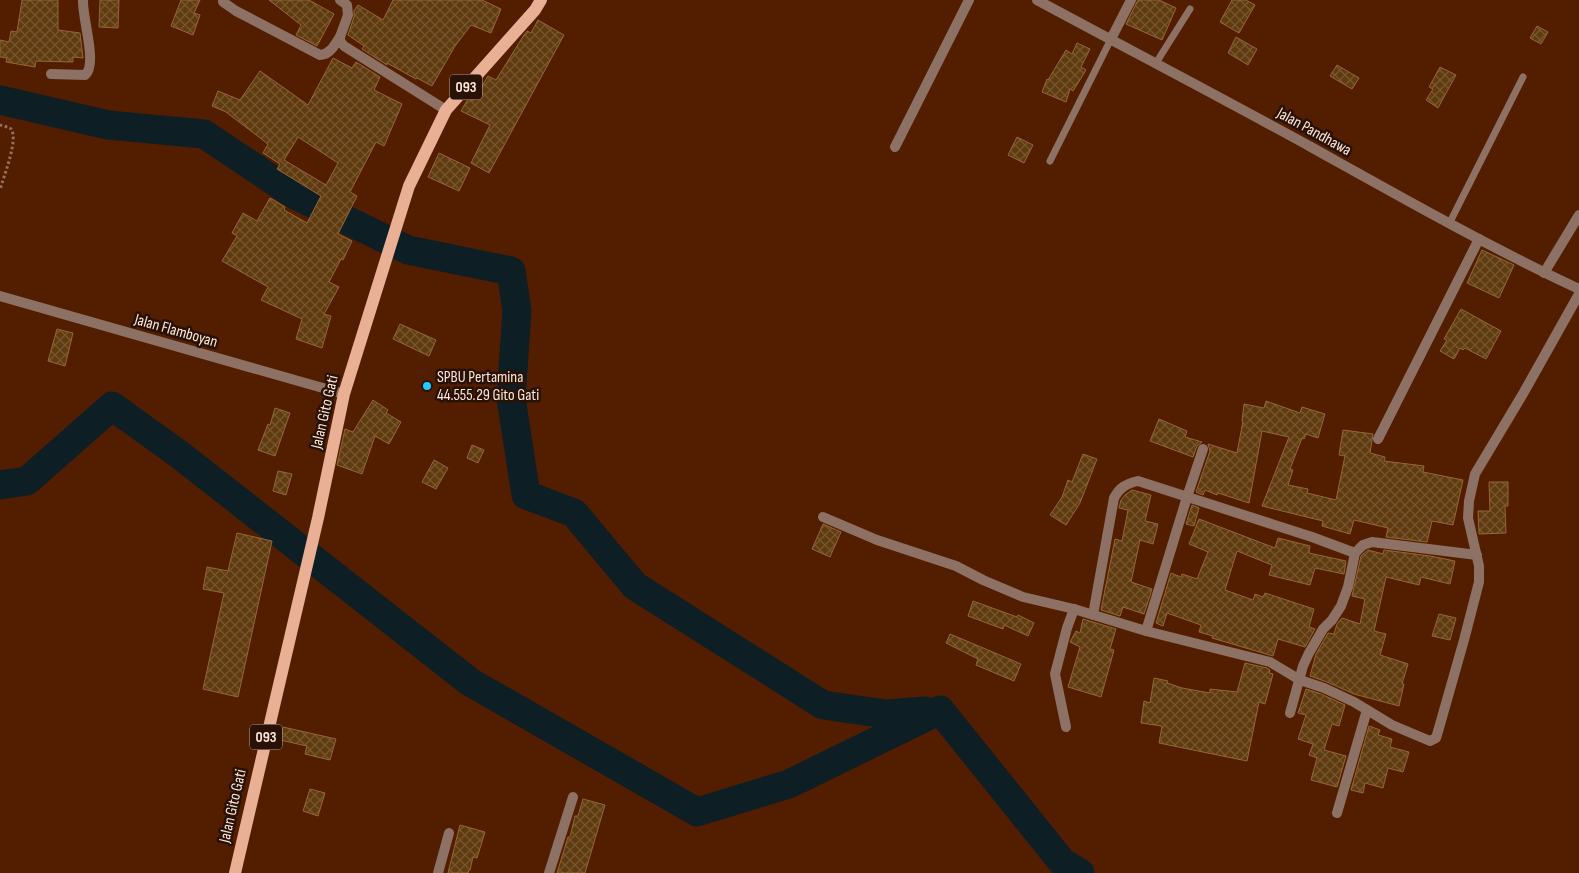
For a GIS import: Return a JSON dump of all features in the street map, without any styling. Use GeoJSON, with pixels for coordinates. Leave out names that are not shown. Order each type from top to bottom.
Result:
{"type":"FeatureCollection","features":[{"type":"Feature","properties":{"kind":"main road","name":"Jalan Gito Gati"},"geometry":{"type":"LineString","coordinates":[[235,873],[318,518],[344,394],[409,186],[446,110],[535,10],[541,0]]}},
{"type":"Feature","properties":{"kind":"street"},"geometry":{"type":"LineString","coordinates":[[51,74],[85,75],[89,70],[91,54],[83,14],[83,0]]}},
{"type":"Feature","properties":{"kind":"street"},"geometry":{"type":"LineString","coordinates":[[223,0],[223,2],[236,11],[320,56],[328,53],[340,37],[349,11],[348,5],[343,0]]}},
{"type":"Feature","properties":{"kind":"street"},"geometry":{"type":"LineString","coordinates":[[896,147],[969,0]]}},
{"type":"Feature","properties":{"kind":"street","name":"Jalan Pandhawa"},"geometry":{"type":"LineString","coordinates":[[1037,0],[1449,224],[1579,289]]}},
{"type":"Feature","properties":{"kind":"street"},"geometry":{"type":"LineString","coordinates":[[1111,40],[1131,0]]}},
{"type":"Feature","properties":{"kind":"street"},"geometry":{"type":"LineString","coordinates":[[340,37],[340,41],[344,46],[446,110]]}},
{"type":"Feature","properties":{"kind":"street"},"geometry":{"type":"LineString","coordinates":[[1544,273],[1579,215]]}},
{"type":"Feature","properties":{"kind":"street"},"geometry":{"type":"LineString","coordinates":[[1378,439],[1479,239]]}},
{"type":"Feature","properties":{"kind":"street"},"geometry":{"type":"LineString","coordinates":[[822,517],[877,540],[956,566],[1023,597],[1074,609],[1146,632],[1270,662],[1300,680],[1324,688],[1354,702],[1392,725],[1430,742],[1436,738],[1479,582],[1479,566],[1468,518],[1469,501],[1475,474],[1579,294]]}},
{"type":"Feature","properties":{"kind":"street","name":"Jalan Flamboyan"},"geometry":{"type":"LineString","coordinates":[[0,296],[344,394]]}},
{"type":"Feature","properties":{"kind":"street"},"geometry":{"type":"LineString","coordinates":[[1146,632],[1203,449]]}},
{"type":"Feature","properties":{"kind":"street"},"geometry":{"type":"LineString","coordinates":[[1094,615],[1114,498],[1118,490],[1126,484],[1138,481],[1312,537],[1355,553]]}},
{"type":"Feature","properties":{"kind":"street"},"geometry":{"type":"LineString","coordinates":[[1290,713],[1309,652],[1340,606],[1348,587],[1355,553],[1363,544],[1372,542],[1477,555]]}},
{"type":"Feature","properties":{"kind":"street"},"geometry":{"type":"LineString","coordinates":[[1066,727],[1055,674],[1074,609]]}},
{"type":"Feature","properties":{"kind":"street"},"geometry":{"type":"LineString","coordinates":[[1337,813],[1367,710]]}},
{"type":"Feature","properties":{"kind":"street"},"geometry":{"type":"LineString","coordinates":[[550,873],[573,797]]}},
{"type":"Feature","properties":{"kind":"street"},"geometry":{"type":"LineString","coordinates":[[438,873],[450,833]]}},
{"type":"Feature","properties":{"kind":"lane"},"geometry":{"type":"LineString","coordinates":[[1156,63],[1190,9]]}},
{"type":"Feature","properties":{"kind":"lane"},"geometry":{"type":"LineString","coordinates":[[1050,161],[1111,40]]}},
{"type":"Feature","properties":{"kind":"lane"},"geometry":{"type":"LineString","coordinates":[[1449,224],[1524,77]]}},
{"type":"Feature","properties":{"kind":"path"},"geometry":{"type":"LineString","coordinates":[[0,126],[8,127],[12,130],[14,140],[0,190]]}},
{"type":"Feature","properties":{"kind":"building"},"geometry":{"type":"Polygon","coordinates":[[[22,0],[58,0],[58,30],[80,33],[83,58],[73,57],[73,62],[36,61],[35,67],[6,62],[7,58],[0,57],[0,40],[9,42],[11,31],[17,32],[22,0]]]}},
{"type":"Feature","properties":{"kind":"building"},"geometry":{"type":"Polygon","coordinates":[[[100,0],[119,0],[118,28],[99,27],[100,0]]]}},
{"type":"Feature","properties":{"kind":"building"},"geometry":{"type":"Polygon","coordinates":[[[181,0],[200,0],[194,13],[200,15],[193,35],[171,26],[181,0]]]}},
{"type":"Feature","properties":{"kind":"building"},"geometry":{"type":"Polygon","coordinates":[[[269,0],[309,0],[334,14],[317,46],[296,35],[301,25],[269,0]]]}},
{"type":"Feature","properties":{"kind":"building"},"geometry":{"type":"Polygon","coordinates":[[[393,0],[482,0],[501,9],[491,33],[471,25],[455,46],[432,86],[387,63],[387,65],[362,49],[364,46],[348,35],[354,11],[358,5],[383,20],[393,0]]]}},
{"type":"Feature","properties":{"kind":"building"},"geometry":{"type":"Polygon","coordinates":[[[1138,0],[1159,0],[1176,8],[1162,40],[1126,24],[1138,0]]]}},
{"type":"Feature","properties":{"kind":"building"},"geometry":{"type":"Polygon","coordinates":[[[1232,0],[1246,0],[1255,5],[1239,33],[1220,22],[1232,0]]]}},
{"type":"Feature","properties":{"kind":"building"},"geometry":{"type":"Polygon","coordinates":[[[538,20],[564,35],[489,173],[471,163],[490,125],[461,111],[468,99],[473,101],[488,76],[496,80],[524,35],[527,31],[531,33],[538,20]]]}},
{"type":"Feature","properties":{"kind":"building"},"geometry":{"type":"Polygon","coordinates":[[[1537,26],[1548,32],[1541,44],[1530,38],[1537,26]]]}},
{"type":"Feature","properties":{"kind":"building"},"geometry":{"type":"Polygon","coordinates":[[[1236,37],[1257,49],[1248,65],[1228,53],[1236,37]]]}},
{"type":"Feature","properties":{"kind":"building"},"geometry":{"type":"Polygon","coordinates":[[[1077,43],[1090,49],[1081,67],[1086,70],[1073,91],[1070,89],[1066,102],[1042,92],[1047,79],[1066,50],[1072,54],[1077,43]]]}},
{"type":"Feature","properties":{"kind":"building"},"geometry":{"type":"Polygon","coordinates":[[[333,58],[352,68],[356,62],[380,77],[374,90],[402,104],[384,146],[376,142],[350,192],[357,196],[338,234],[352,241],[329,282],[339,287],[324,314],[331,316],[322,348],[296,339],[302,319],[261,300],[268,287],[222,261],[237,236],[232,233],[243,213],[257,221],[270,198],[285,207],[284,210],[307,223],[321,196],[277,169],[280,164],[263,153],[268,144],[226,112],[212,106],[218,91],[240,100],[260,71],[308,105],[333,58]],[[298,137],[284,160],[326,185],[338,163],[298,137]]]}},
{"type":"Feature","properties":{"kind":"building"},"geometry":{"type":"Polygon","coordinates":[[[1337,65],[1359,78],[1352,89],[1330,76],[1337,65]]]}},
{"type":"Feature","properties":{"kind":"building"},"geometry":{"type":"Polygon","coordinates":[[[1440,67],[1456,75],[1438,108],[1426,100],[1433,89],[1429,87],[1440,67]]]}},
{"type":"Feature","properties":{"kind":"building"},"geometry":{"type":"Polygon","coordinates":[[[1017,137],[1033,145],[1024,163],[1008,155],[1017,137]]]}},
{"type":"Feature","properties":{"kind":"building"},"geometry":{"type":"Polygon","coordinates":[[[439,153],[470,168],[459,191],[428,177],[439,153]]]}},
{"type":"Feature","properties":{"kind":"building"},"geometry":{"type":"Polygon","coordinates":[[[1482,250],[1514,265],[1499,298],[1467,283],[1482,250]]]}},
{"type":"Feature","properties":{"kind":"building"},"geometry":{"type":"Polygon","coordinates":[[[1461,309],[1501,331],[1486,359],[1465,348],[1463,350],[1460,348],[1454,359],[1440,351],[1447,340],[1444,339],[1461,309]]]}},
{"type":"Feature","properties":{"kind":"building"},"geometry":{"type":"Polygon","coordinates":[[[400,324],[436,340],[429,356],[393,339],[400,324]]]}},
{"type":"Feature","properties":{"kind":"building"},"geometry":{"type":"Polygon","coordinates":[[[57,329],[73,333],[65,366],[48,361],[57,329]]]}},
{"type":"Feature","properties":{"kind":"building"},"geometry":{"type":"Polygon","coordinates":[[[373,400],[388,410],[386,413],[401,422],[389,444],[375,436],[362,474],[337,465],[345,429],[353,432],[373,400]]]}},
{"type":"Feature","properties":{"kind":"building"},"geometry":{"type":"Polygon","coordinates":[[[1266,401],[1300,413],[1302,407],[1325,414],[1318,438],[1306,434],[1304,439],[1302,438],[1290,469],[1293,470],[1288,485],[1308,489],[1307,493],[1336,500],[1345,456],[1339,455],[1343,430],[1373,434],[1370,453],[1385,457],[1384,461],[1424,466],[1423,472],[1463,480],[1453,525],[1432,521],[1427,542],[1386,537],[1388,528],[1354,520],[1350,534],[1322,526],[1323,521],[1262,506],[1289,437],[1262,431],[1249,503],[1205,490],[1203,495],[1196,492],[1210,451],[1208,444],[1237,453],[1244,404],[1264,408],[1266,401]]]}},
{"type":"Feature","properties":{"kind":"building"},"geometry":{"type":"Polygon","coordinates":[[[275,408],[290,413],[275,456],[258,450],[268,424],[270,425],[275,408]]]}},
{"type":"Feature","properties":{"kind":"building"},"geometry":{"type":"Polygon","coordinates":[[[1159,419],[1187,431],[1185,437],[1202,442],[1197,446],[1193,457],[1150,441],[1159,419]]]}},
{"type":"Feature","properties":{"kind":"building"},"geometry":{"type":"Polygon","coordinates":[[[472,445],[484,450],[478,463],[467,458],[472,445]]]}},
{"type":"Feature","properties":{"kind":"building"},"geometry":{"type":"Polygon","coordinates":[[[1083,454],[1097,459],[1080,503],[1066,525],[1050,515],[1062,497],[1068,480],[1072,482],[1083,454]]]}},
{"type":"Feature","properties":{"kind":"building"},"geometry":{"type":"Polygon","coordinates":[[[434,460],[448,468],[436,489],[422,482],[434,460]]]}},
{"type":"Feature","properties":{"kind":"building"},"geometry":{"type":"Polygon","coordinates":[[[278,471],[292,474],[286,495],[273,491],[278,471]]]}},
{"type":"Feature","properties":{"kind":"building"},"geometry":{"type":"Polygon","coordinates":[[[1489,482],[1508,482],[1508,506],[1505,506],[1506,533],[1479,534],[1478,511],[1490,511],[1489,482]]]}},
{"type":"Feature","properties":{"kind":"building"},"geometry":{"type":"Polygon","coordinates":[[[1132,490],[1151,495],[1145,521],[1158,524],[1153,544],[1140,540],[1131,582],[1152,589],[1144,614],[1123,607],[1120,616],[1101,610],[1115,539],[1122,541],[1128,510],[1119,508],[1121,500],[1132,490]]]}},
{"type":"Feature","properties":{"kind":"building"},"geometry":{"type":"Polygon","coordinates":[[[1192,505],[1199,508],[1194,526],[1186,524],[1192,505]]]}},
{"type":"Feature","properties":{"kind":"building"},"geometry":{"type":"Polygon","coordinates":[[[1199,519],[1275,548],[1278,538],[1310,546],[1309,553],[1346,561],[1344,574],[1315,568],[1310,585],[1269,575],[1272,565],[1237,551],[1225,590],[1253,600],[1255,594],[1263,597],[1265,593],[1314,609],[1309,627],[1315,629],[1305,647],[1278,639],[1273,656],[1212,638],[1213,636],[1199,632],[1201,625],[1167,613],[1163,626],[1156,623],[1171,573],[1181,577],[1182,574],[1197,579],[1208,552],[1189,544],[1199,519]]]}},
{"type":"Feature","properties":{"kind":"building"},"geometry":{"type":"Polygon","coordinates":[[[823,524],[841,532],[830,557],[812,549],[823,524]]]}},
{"type":"Feature","properties":{"kind":"building"},"geometry":{"type":"Polygon","coordinates":[[[237,533],[272,541],[238,697],[203,689],[224,593],[203,589],[207,567],[228,571],[237,533]]]}},
{"type":"Feature","properties":{"kind":"building"},"geometry":{"type":"Polygon","coordinates":[[[1368,550],[1383,554],[1384,550],[1455,561],[1450,584],[1421,577],[1419,585],[1386,577],[1374,631],[1386,634],[1380,655],[1408,664],[1402,684],[1404,684],[1399,706],[1354,694],[1310,676],[1316,654],[1328,633],[1334,634],[1337,624],[1342,618],[1360,624],[1365,599],[1352,596],[1361,556],[1368,550]]]}},
{"type":"Feature","properties":{"kind":"building"},"geometry":{"type":"Polygon","coordinates":[[[973,601],[1017,617],[1018,615],[1034,623],[1028,636],[1004,625],[1003,629],[968,616],[973,601]]]}},
{"type":"Feature","properties":{"kind":"building"},"geometry":{"type":"Polygon","coordinates":[[[1439,614],[1456,618],[1450,640],[1432,636],[1439,614]]]}},
{"type":"Feature","properties":{"kind":"building"},"geometry":{"type":"Polygon","coordinates":[[[1083,619],[1116,629],[1110,649],[1114,650],[1101,697],[1068,687],[1080,647],[1070,642],[1076,631],[1080,633],[1083,619]]]}},
{"type":"Feature","properties":{"kind":"building"},"geometry":{"type":"Polygon","coordinates":[[[950,634],[1021,664],[1014,681],[976,665],[978,659],[946,643],[950,634]]]}},
{"type":"Feature","properties":{"kind":"building"},"geometry":{"type":"Polygon","coordinates":[[[1245,663],[1267,668],[1270,670],[1269,673],[1273,674],[1265,704],[1259,702],[1247,761],[1159,743],[1162,726],[1141,723],[1144,701],[1150,703],[1154,678],[1168,681],[1167,683],[1182,688],[1210,693],[1210,689],[1237,692],[1245,663]]]}},
{"type":"Feature","properties":{"kind":"building"},"geometry":{"type":"Polygon","coordinates":[[[1306,689],[1345,705],[1339,726],[1332,724],[1324,750],[1346,756],[1337,787],[1311,780],[1317,758],[1309,755],[1313,744],[1298,739],[1306,715],[1298,713],[1306,689]]]}},
{"type":"Feature","properties":{"kind":"building"},"geometry":{"type":"Polygon","coordinates":[[[1369,726],[1380,730],[1378,735],[1392,739],[1390,747],[1409,752],[1403,772],[1388,768],[1383,788],[1365,783],[1363,793],[1351,790],[1369,726]]]}},
{"type":"Feature","properties":{"kind":"building"},"geometry":{"type":"Polygon","coordinates":[[[283,727],[336,739],[330,760],[305,754],[307,746],[280,740],[283,727]]]}},
{"type":"Feature","properties":{"kind":"building"},"geometry":{"type":"Polygon","coordinates":[[[310,789],[325,793],[318,816],[303,811],[310,789]]]}},
{"type":"Feature","properties":{"kind":"building"},"geometry":{"type":"Polygon","coordinates":[[[583,799],[605,805],[585,873],[557,873],[568,837],[570,837],[575,816],[578,816],[583,799]]]}},
{"type":"Feature","properties":{"kind":"building"},"geometry":{"type":"Polygon","coordinates":[[[460,825],[485,832],[477,858],[473,857],[468,873],[448,873],[460,825]]]}},
{"type":"Feature","properties":{"kind":"waterway"},"geometry":{"type":"LineString","coordinates":[[0,100],[108,125],[204,134],[295,195],[408,250],[511,271],[517,311],[511,398],[526,495],[574,513],[635,586],[823,705],[886,714],[925,711]]}},
{"type":"Feature","properties":{"kind":"waterway"},"geometry":{"type":"LineString","coordinates":[[0,485],[27,481],[112,406],[180,455],[470,682],[697,812],[789,784],[940,710],[1062,862],[1080,873]]}},
{"type":"Feature","properties":{"kind":"place","name":"SPBU Pertamina 44.555.29 Gito Gati"},"geometry":{"type":"Point","coordinates":[427,386]}}]}
